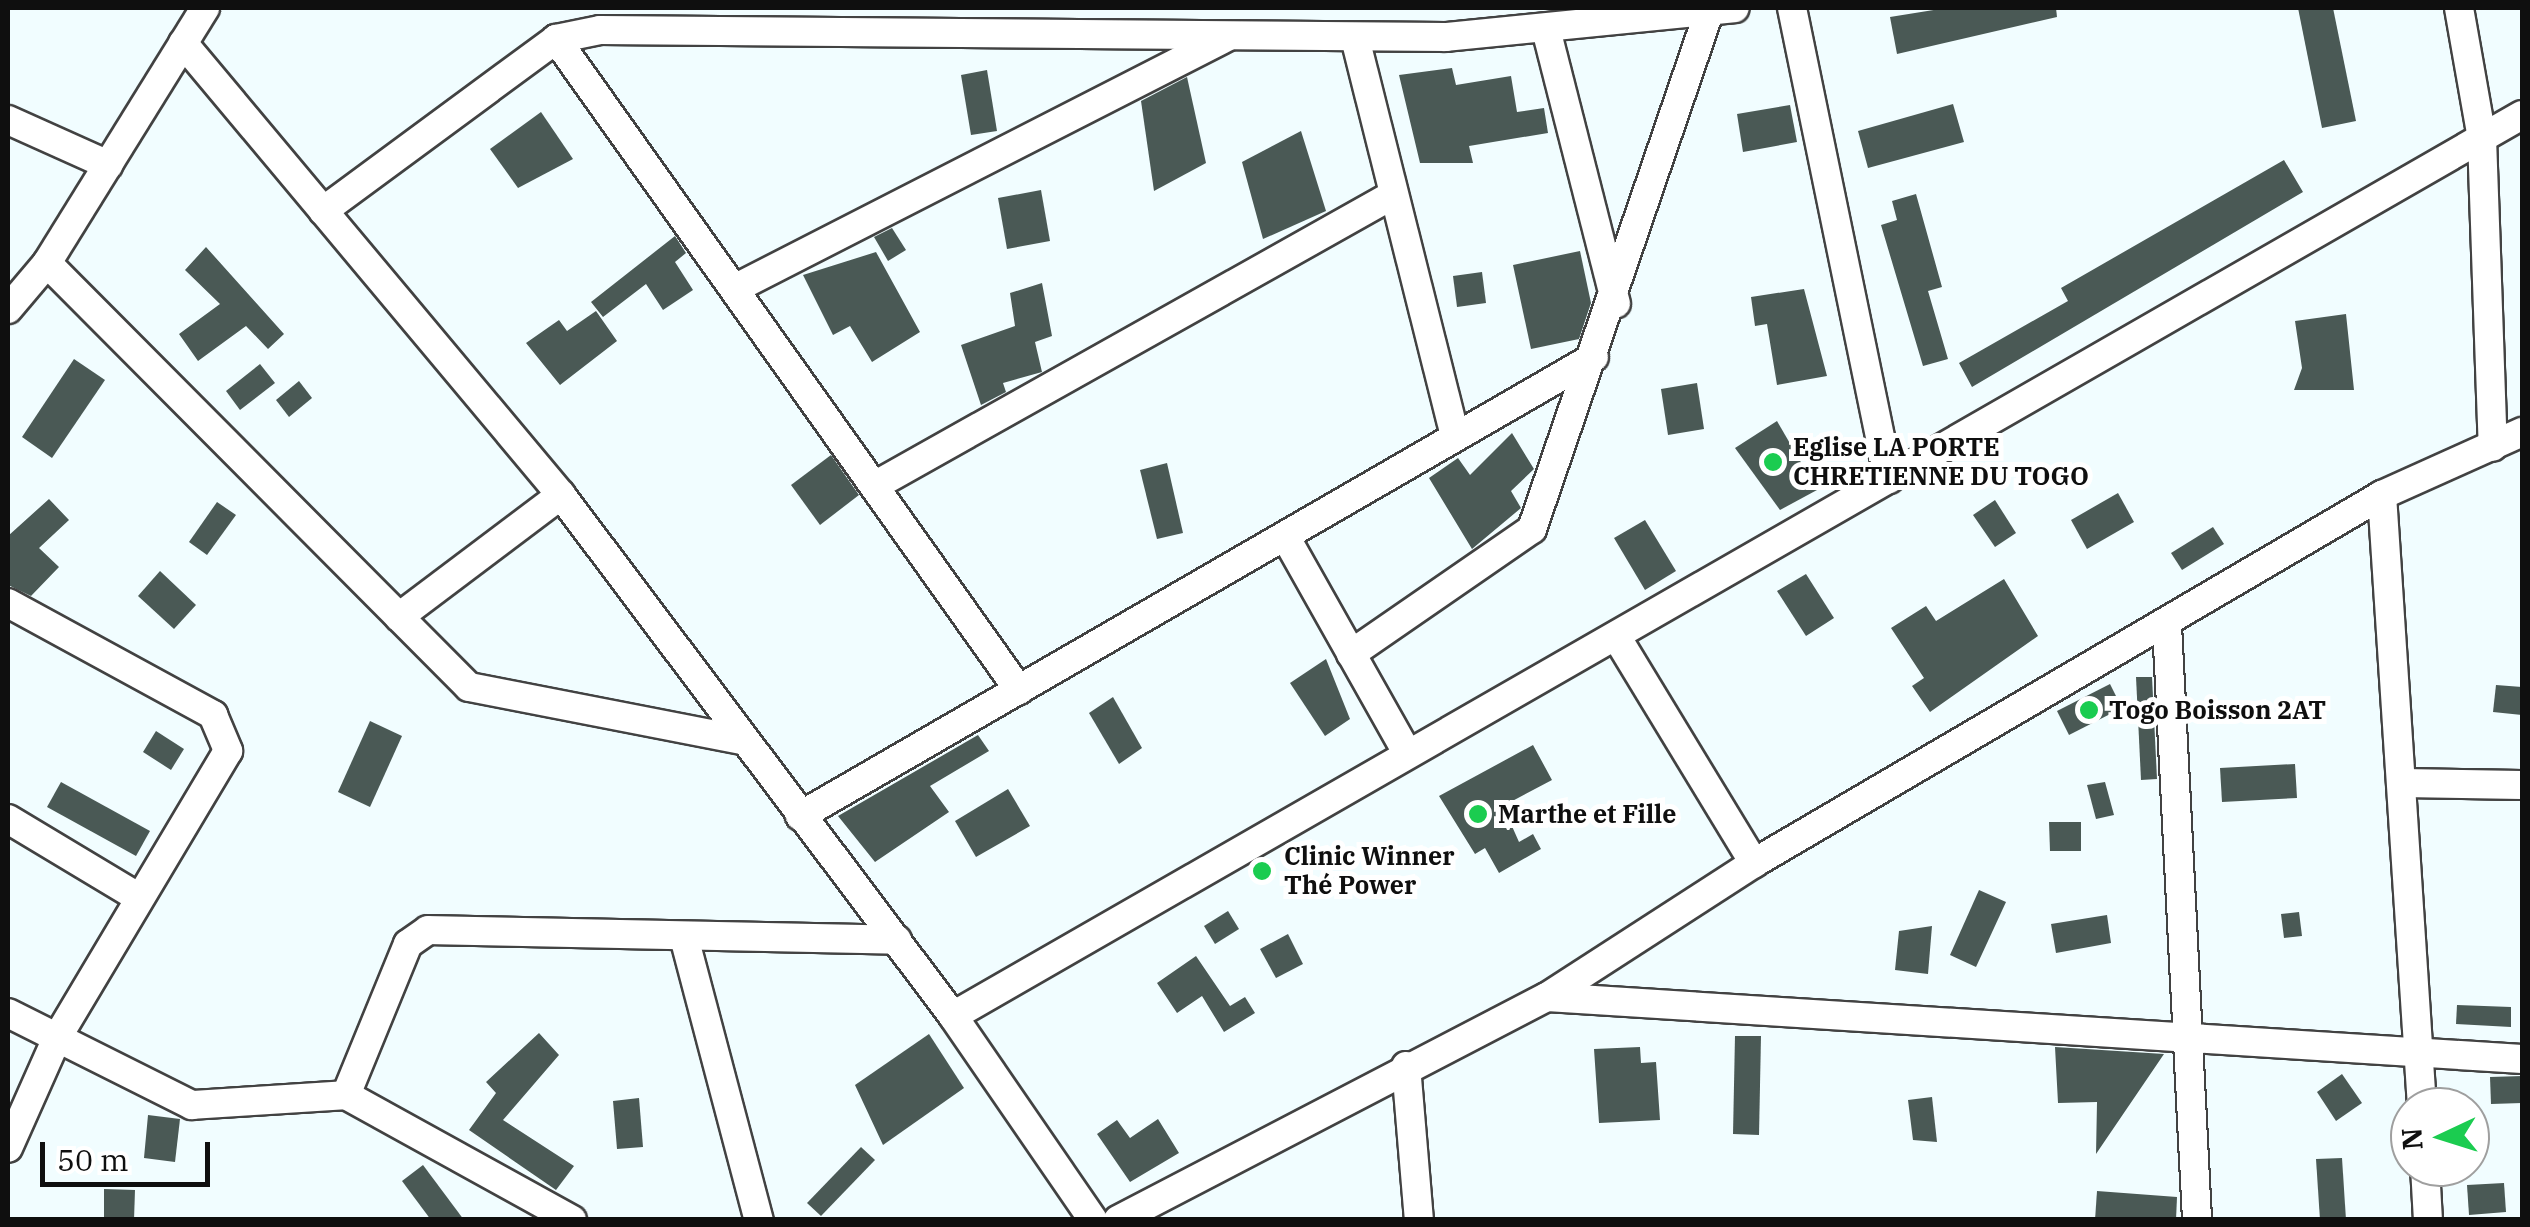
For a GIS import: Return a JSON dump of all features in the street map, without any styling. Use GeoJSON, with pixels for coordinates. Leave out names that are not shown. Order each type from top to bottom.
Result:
{"type":"FeatureCollection","features":[{"type":"Feature","properties":{"kind":"street"},"geometry":{"type":"LineString","coordinates":[[8,309],[47,263],[205,8]]}},
{"type":"Feature","properties":{"kind":"street"},"geometry":{"type":"LineString","coordinates":[[1792,8],[1889,479]]}},
{"type":"Feature","properties":{"kind":"street"},"geometry":{"type":"LineString","coordinates":[[2459,8],[2482,138],[2493,447]]}},
{"type":"Feature","properties":{"kind":"street"},"geometry":{"type":"LineString","coordinates":[[323,211],[556,39],[599,19],[1355,38],[1547,33],[1721,11],[1532,528],[1352,654]]}},
{"type":"Feature","properties":{"kind":"street"},"geometry":{"type":"LineString","coordinates":[[1547,33],[1616,304]]}},
{"type":"Feature","properties":{"kind":"street"},"geometry":{"type":"LineString","coordinates":[[738,288],[1230,36]]}},
{"type":"Feature","properties":{"kind":"street"},"geometry":{"type":"LineString","coordinates":[[1355,38],[1389,197],[1455,438]]}},
{"type":"Feature","properties":{"kind":"street"},"geometry":{"type":"LineString","coordinates":[[556,39],[738,288],[1019,690]]}},
{"type":"Feature","properties":{"kind":"street"},"geometry":{"type":"LineString","coordinates":[[183,43],[561,495],[953,1016],[1093,1220]]}},
{"type":"Feature","properties":{"kind":"street"},"geometry":{"type":"LineString","coordinates":[[953,1016],[2522,115]]}},
{"type":"Feature","properties":{"kind":"street"},"geometry":{"type":"LineString","coordinates":[[8,120],[108,165]]}},
{"type":"Feature","properties":{"kind":"street"},"geometry":{"type":"LineString","coordinates":[[876,485],[1389,197]]}},
{"type":"Feature","properties":{"kind":"street"},"geometry":{"type":"LineString","coordinates":[[47,263],[480,694],[742,740]]}},
{"type":"Feature","properties":{"kind":"street"},"geometry":{"type":"LineString","coordinates":[[800,816],[1594,357]]}},
{"type":"Feature","properties":{"kind":"street"},"geometry":{"type":"LineString","coordinates":[[1118,1220],[1406,1066],[1546,997],[1754,863],[2166,625],[2382,494],[2522,432]]}},
{"type":"Feature","properties":{"kind":"street"},"geometry":{"type":"LineString","coordinates":[[2382,494],[2421,1087]]}},
{"type":"Feature","properties":{"kind":"street"},"geometry":{"type":"LineString","coordinates":[[399,617],[561,495]]}},
{"type":"Feature","properties":{"kind":"street"},"geometry":{"type":"LineString","coordinates":[[1285,536],[1408,754]]}},
{"type":"Feature","properties":{"kind":"street"},"geometry":{"type":"LineString","coordinates":[[8,602],[213,715],[224,730],[228,750],[58,1038],[8,1148]]}},
{"type":"Feature","properties":{"kind":"street"},"geometry":{"type":"LineString","coordinates":[[2166,625],[2196,1220]]}},
{"type":"Feature","properties":{"kind":"street"},"geometry":{"type":"LineString","coordinates":[[1616,636],[1754,863]]}},
{"type":"Feature","properties":{"kind":"street"},"geometry":{"type":"LineString","coordinates":[[2402,783],[2522,785]]}},
{"type":"Feature","properties":{"kind":"street"},"geometry":{"type":"LineString","coordinates":[[8,820],[138,897]]}},
{"type":"Feature","properties":{"kind":"street"},"geometry":{"type":"LineString","coordinates":[[346,1096],[416,934],[896,940]]}},
{"type":"Feature","properties":{"kind":"street"},"geometry":{"type":"LineString","coordinates":[[684,937],[759,1220]]}},
{"type":"Feature","properties":{"kind":"street"},"geometry":{"type":"LineString","coordinates":[[1546,997],[2522,1059]]}},
{"type":"Feature","properties":{"kind":"street"},"geometry":{"type":"LineString","coordinates":[[8,1013],[192,1106],[346,1096],[572,1220]]}},
{"type":"Feature","properties":{"kind":"street"},"geometry":{"type":"LineString","coordinates":[[1406,1066],[1419,1220]]}},
{"type":"Feature","properties":{"kind":"street"},"geometry":{"type":"LineString","coordinates":[[2426,1187],[2428,1220]]}},
{"type":"Feature","properties":{"kind":"building"},"geometry":{"type":"Polygon","coordinates":[[[1946,8],[2056,8],[2057,17],[1897,54],[1890,17],[1946,8]]]}},
{"type":"Feature","properties":{"kind":"building"},"geometry":{"type":"Polygon","coordinates":[[[2298,8],[2333,8],[2356,121],[2322,128],[2298,8]]]}},
{"type":"Feature","properties":{"kind":"building"},"geometry":{"type":"Polygon","coordinates":[[[1452,68],[1456,85],[1511,76],[1517,112],[1544,108],[1548,133],[1469,146],[1473,163],[1420,163],[1399,75],[1452,68]]]}},
{"type":"Feature","properties":{"kind":"building"},"geometry":{"type":"Polygon","coordinates":[[[987,70],[997,131],[971,135],[961,75],[987,70]]]}},
{"type":"Feature","properties":{"kind":"building"},"geometry":{"type":"Polygon","coordinates":[[[1187,77],[1206,163],[1154,191],[1141,101],[1187,77]]]}},
{"type":"Feature","properties":{"kind":"building"},"geometry":{"type":"Polygon","coordinates":[[[1953,104],[1964,142],[1868,168],[1858,131],[1953,104]]]}},
{"type":"Feature","properties":{"kind":"building"},"geometry":{"type":"Polygon","coordinates":[[[1790,105],[1797,142],[1743,152],[1737,114],[1790,105]]]}},
{"type":"Feature","properties":{"kind":"building"},"geometry":{"type":"Polygon","coordinates":[[[541,112],[573,159],[518,188],[490,149],[541,112]]]}},
{"type":"Feature","properties":{"kind":"building"},"geometry":{"type":"Polygon","coordinates":[[[1301,131],[1326,211],[1263,239],[1242,162],[1301,131]]]}},
{"type":"Feature","properties":{"kind":"building"},"geometry":{"type":"Polygon","coordinates":[[[2284,160],[2303,192],[1972,387],[1959,363],[2068,301],[2061,288],[2284,160]]]}},
{"type":"Feature","properties":{"kind":"building"},"geometry":{"type":"Polygon","coordinates":[[[1041,190],[1050,241],[1007,249],[998,198],[1041,190]]]}},
{"type":"Feature","properties":{"kind":"building"},"geometry":{"type":"Polygon","coordinates":[[[1916,194],[1942,287],[1928,291],[1948,359],[1923,366],[1881,225],[1897,220],[1892,201],[1916,194]]]}},
{"type":"Feature","properties":{"kind":"building"},"geometry":{"type":"Polygon","coordinates":[[[892,228],[906,250],[888,261],[874,237],[892,228]]]}},
{"type":"Feature","properties":{"kind":"building"},"geometry":{"type":"Polygon","coordinates":[[[675,236],[686,253],[675,262],[693,290],[663,310],[646,284],[603,317],[591,302],[675,236]]]}},
{"type":"Feature","properties":{"kind":"building"},"geometry":{"type":"Polygon","coordinates":[[[206,247],[284,334],[268,349],[246,326],[198,361],[179,334],[220,304],[185,270],[206,247]]]}},
{"type":"Feature","properties":{"kind":"building"},"geometry":{"type":"Polygon","coordinates":[[[1580,251],[1591,303],[1579,339],[1531,349],[1513,265],[1580,251]]]}},
{"type":"Feature","properties":{"kind":"building"},"geometry":{"type":"Polygon","coordinates":[[[876,252],[920,332],[872,362],[850,326],[833,335],[803,275],[876,252]]]}},
{"type":"Feature","properties":{"kind":"building"},"geometry":{"type":"Polygon","coordinates":[[[1482,272],[1486,303],[1457,307],[1453,276],[1482,272]]]}},
{"type":"Feature","properties":{"kind":"building"},"geometry":{"type":"Polygon","coordinates":[[[1042,283],[1052,336],[1035,342],[1042,372],[1003,383],[1006,392],[981,405],[961,345],[1015,326],[1010,293],[1042,283]]]}},
{"type":"Feature","properties":{"kind":"building"},"geometry":{"type":"Polygon","coordinates":[[[1804,289],[1827,376],[1777,385],[1767,324],[1755,326],[1751,297],[1804,289]]]}},
{"type":"Feature","properties":{"kind":"building"},"geometry":{"type":"Polygon","coordinates":[[[596,311],[617,341],[560,385],[526,343],[559,320],[567,331],[596,311]]]}},
{"type":"Feature","properties":{"kind":"building"},"geometry":{"type":"Polygon","coordinates":[[[2346,314],[2354,390],[2294,390],[2302,368],[2295,321],[2346,314]]]}},
{"type":"Feature","properties":{"kind":"building"},"geometry":{"type":"Polygon","coordinates":[[[74,359],[105,380],[52,458],[22,437],[74,359]]]}},
{"type":"Feature","properties":{"kind":"building"},"geometry":{"type":"Polygon","coordinates":[[[260,364],[275,383],[240,410],[226,391],[260,364]]]}},
{"type":"Feature","properties":{"kind":"building"},"geometry":{"type":"Polygon","coordinates":[[[299,381],[312,398],[289,417],[276,400],[299,381]]]}},
{"type":"Feature","properties":{"kind":"building"},"geometry":{"type":"Polygon","coordinates":[[[1697,383],[1704,429],[1668,435],[1661,389],[1697,383]]]}},
{"type":"Feature","properties":{"kind":"building","name":"Eglise LA PORTE CHRETIENNE DU TOGO"},"geometry":{"type":"Polygon","coordinates":[[[1777,421],[1817,490],[1780,510],[1735,448],[1777,421]]]}},
{"type":"Feature","properties":{"kind":"building"},"geometry":{"type":"Polygon","coordinates":[[[1512,433],[1534,469],[1511,491],[1521,508],[1472,549],[1429,478],[1458,458],[1470,475],[1512,433]]]}},
{"type":"Feature","properties":{"kind":"building"},"geometry":{"type":"Polygon","coordinates":[[[831,455],[859,495],[820,525],[791,485],[831,455]]]}},
{"type":"Feature","properties":{"kind":"building"},"geometry":{"type":"Polygon","coordinates":[[[1167,463],[1183,533],[1157,539],[1140,470],[1167,463]]]}},
{"type":"Feature","properties":{"kind":"building"},"geometry":{"type":"Polygon","coordinates":[[[2118,493],[2134,522],[2087,549],[2071,520],[2118,493]]]}},
{"type":"Feature","properties":{"kind":"building"},"geometry":{"type":"Polygon","coordinates":[[[49,499],[69,520],[39,548],[59,567],[31,596],[8,585],[8,536],[49,499]]]}},
{"type":"Feature","properties":{"kind":"building"},"geometry":{"type":"Polygon","coordinates":[[[1995,500],[2016,533],[1995,547],[1973,515],[1995,500]]]}},
{"type":"Feature","properties":{"kind":"building"},"geometry":{"type":"Polygon","coordinates":[[[217,502],[236,515],[207,555],[189,542],[217,502]]]}},
{"type":"Feature","properties":{"kind":"building"},"geometry":{"type":"Polygon","coordinates":[[[1645,520],[1676,571],[1645,590],[1614,538],[1645,520]]]}},
{"type":"Feature","properties":{"kind":"building"},"geometry":{"type":"Polygon","coordinates":[[[2213,527],[2224,544],[2182,570],[2171,553],[2213,527]]]}},
{"type":"Feature","properties":{"kind":"building"},"geometry":{"type":"Polygon","coordinates":[[[160,571],[196,605],[174,629],[138,596],[160,571]]]}},
{"type":"Feature","properties":{"kind":"building"},"geometry":{"type":"Polygon","coordinates":[[[1806,574],[1834,618],[1806,636],[1777,591],[1806,574]]]}},
{"type":"Feature","properties":{"kind":"building"},"geometry":{"type":"Polygon","coordinates":[[[2004,579],[2038,636],[1930,712],[1912,686],[1924,678],[1891,628],[1926,606],[1936,621],[2004,579]]]}},
{"type":"Feature","properties":{"kind":"building"},"geometry":{"type":"Polygon","coordinates":[[[1326,659],[1350,719],[1325,736],[1290,683],[1326,659]]]}},
{"type":"Feature","properties":{"kind":"building"},"geometry":{"type":"Polygon","coordinates":[[[2136,677],[2152,677],[2157,779],[2141,780],[2136,677]]]}},
{"type":"Feature","properties":{"kind":"building","name":"Togo Boisson 2AT"},"geometry":{"type":"Polygon","coordinates":[[[2110,684],[2122,708],[2069,735],[2057,711],[2110,684]]]}},
{"type":"Feature","properties":{"kind":"building"},"geometry":{"type":"Polygon","coordinates":[[[2496,685],[2522,687],[2522,715],[2493,712],[2496,685]]]}},
{"type":"Feature","properties":{"kind":"building"},"geometry":{"type":"Polygon","coordinates":[[[1113,697],[1142,748],[1119,764],[1089,713],[1113,697]]]}},
{"type":"Feature","properties":{"kind":"building"},"geometry":{"type":"Polygon","coordinates":[[[370,721],[402,736],[370,807],[338,792],[370,721]]]}},
{"type":"Feature","properties":{"kind":"building"},"geometry":{"type":"Polygon","coordinates":[[[156,731],[184,749],[171,770],[143,752],[156,731]]]}},
{"type":"Feature","properties":{"kind":"building"},"geometry":{"type":"Polygon","coordinates":[[[978,735],[989,751],[930,786],[949,812],[875,862],[838,816],[978,735]]]}},
{"type":"Feature","properties":{"kind":"building"},"geometry":{"type":"Polygon","coordinates":[[[1533,745],[1552,780],[1503,806],[1519,842],[1533,834],[1541,849],[1499,873],[1485,848],[1475,854],[1439,796],[1533,745]]]}},
{"type":"Feature","properties":{"kind":"building"},"geometry":{"type":"Polygon","coordinates":[[[2295,764],[2297,798],[2222,802],[2220,768],[2295,764]]]}},
{"type":"Feature","properties":{"kind":"building"},"geometry":{"type":"Polygon","coordinates":[[[61,782],[150,831],[136,856],[47,807],[61,782]]]}},
{"type":"Feature","properties":{"kind":"building"},"geometry":{"type":"Polygon","coordinates":[[[2105,782],[2114,815],[2096,819],[2087,785],[2105,782]]]}},
{"type":"Feature","properties":{"kind":"building"},"geometry":{"type":"Polygon","coordinates":[[[1008,789],[1030,826],[976,857],[955,821],[1008,789]]]}},
{"type":"Feature","properties":{"kind":"building"},"geometry":{"type":"Polygon","coordinates":[[[2049,822],[2081,822],[2081,851],[2050,851],[2049,822]]]}},
{"type":"Feature","properties":{"kind":"building"},"geometry":{"type":"Polygon","coordinates":[[[1979,890],[2006,902],[1976,967],[1950,955],[1979,890]]]}},
{"type":"Feature","properties":{"kind":"building"},"geometry":{"type":"Polygon","coordinates":[[[1228,911],[1239,929],[1215,944],[1204,926],[1228,911]]]}},
{"type":"Feature","properties":{"kind":"building"},"geometry":{"type":"Polygon","coordinates":[[[2299,912],[2302,936],[2284,938],[2281,914],[2299,912]]]}},
{"type":"Feature","properties":{"kind":"building"},"geometry":{"type":"Polygon","coordinates":[[[2107,915],[2111,943],[2056,953],[2051,924],[2107,915]]]}},
{"type":"Feature","properties":{"kind":"building"},"geometry":{"type":"Polygon","coordinates":[[[1932,926],[1928,974],[1895,970],[1899,931],[1932,926]]]}},
{"type":"Feature","properties":{"kind":"building"},"geometry":{"type":"Polygon","coordinates":[[[1288,934],[1303,964],[1276,978],[1260,949],[1288,934]]]}},
{"type":"Feature","properties":{"kind":"building"},"geometry":{"type":"Polygon","coordinates":[[[1196,956],[1230,1006],[1245,997],[1255,1013],[1224,1032],[1202,996],[1177,1013],[1157,983],[1196,956]]]}},
{"type":"Feature","properties":{"kind":"building"},"geometry":{"type":"Polygon","coordinates":[[[2457,1005],[2511,1007],[2511,1027],[2456,1024],[2457,1005]]]}},
{"type":"Feature","properties":{"kind":"building"},"geometry":{"type":"Polygon","coordinates":[[[539,1033],[559,1055],[503,1120],[574,1166],[556,1190],[469,1130],[496,1093],[486,1082],[539,1033]]]}},
{"type":"Feature","properties":{"kind":"building"},"geometry":{"type":"Polygon","coordinates":[[[929,1034],[964,1088],[883,1145],[855,1085],[929,1034]]]}},
{"type":"Feature","properties":{"kind":"building"},"geometry":{"type":"Polygon","coordinates":[[[1735,1036],[1761,1036],[1759,1135],[1733,1134],[1735,1036]]]}},
{"type":"Feature","properties":{"kind":"building"},"geometry":{"type":"Polygon","coordinates":[[[1640,1047],[1641,1063],[1656,1062],[1660,1120],[1599,1123],[1594,1049],[1640,1047]]]}},
{"type":"Feature","properties":{"kind":"building"},"geometry":{"type":"Polygon","coordinates":[[[2055,1047],[2164,1054],[2096,1154],[2097,1102],[2058,1103],[2055,1047]]]}},
{"type":"Feature","properties":{"kind":"building"},"geometry":{"type":"Polygon","coordinates":[[[2342,1074],[2362,1103],[2336,1121],[2317,1092],[2342,1074]]]}},
{"type":"Feature","properties":{"kind":"building"},"geometry":{"type":"Polygon","coordinates":[[[2522,1076],[2522,1103],[2491,1104],[2490,1077],[2522,1076]]]}},
{"type":"Feature","properties":{"kind":"building"},"geometry":{"type":"Polygon","coordinates":[[[1932,1097],[1937,1142],[1913,1140],[1908,1100],[1932,1097]]]}},
{"type":"Feature","properties":{"kind":"building"},"geometry":{"type":"Polygon","coordinates":[[[639,1098],[643,1147],[617,1149],[613,1101],[639,1098]]]}},
{"type":"Feature","properties":{"kind":"building"},"geometry":{"type":"Polygon","coordinates":[[[148,1115],[180,1119],[175,1162],[144,1158],[148,1115]]]}},
{"type":"Feature","properties":{"kind":"building"},"geometry":{"type":"Polygon","coordinates":[[[1158,1119],[1179,1153],[1130,1182],[1097,1134],[1117,1120],[1130,1138],[1158,1119]]]}},
{"type":"Feature","properties":{"kind":"building"},"geometry":{"type":"Polygon","coordinates":[[[861,1147],[875,1160],[821,1216],[807,1203],[861,1147]]]}},
{"type":"Feature","properties":{"kind":"building"},"geometry":{"type":"Polygon","coordinates":[[[2342,1158],[2346,1220],[2320,1220],[2316,1159],[2342,1158]]]}},
{"type":"Feature","properties":{"kind":"building"},"geometry":{"type":"Polygon","coordinates":[[[423,1165],[464,1220],[431,1220],[402,1181],[423,1165]]]}},
{"type":"Feature","properties":{"kind":"building"},"geometry":{"type":"Polygon","coordinates":[[[2504,1183],[2506,1212],[2469,1215],[2467,1187],[2490,1187],[2490,1184],[2504,1183]]]}},
{"type":"Feature","properties":{"kind":"building"},"geometry":{"type":"Polygon","coordinates":[[[104,1189],[135,1190],[134,1220],[104,1220],[104,1189]]]}},
{"type":"Feature","properties":{"kind":"building"},"geometry":{"type":"Polygon","coordinates":[[[2097,1191],[2177,1197],[2176,1220],[2095,1220],[2097,1191]]]}},
{"type":"Feature","properties":{"kind":"place","name":"Eglise LA PORTE CHRETIENNE DU TOGO"},"geometry":{"type":"Point","coordinates":[1773,462]}},
{"type":"Feature","properties":{"kind":"place","name":"Togo Boisson 2AT"},"geometry":{"type":"Point","coordinates":[2089,710]}},
{"type":"Feature","properties":{"kind":"place","name":"Marthe et Fille"},"geometry":{"type":"Point","coordinates":[1478,814]}},
{"type":"Feature","properties":{"kind":"place","name":"Clinic Winner Thé Power"},"geometry":{"type":"Point","coordinates":[1262,871]}}]}
